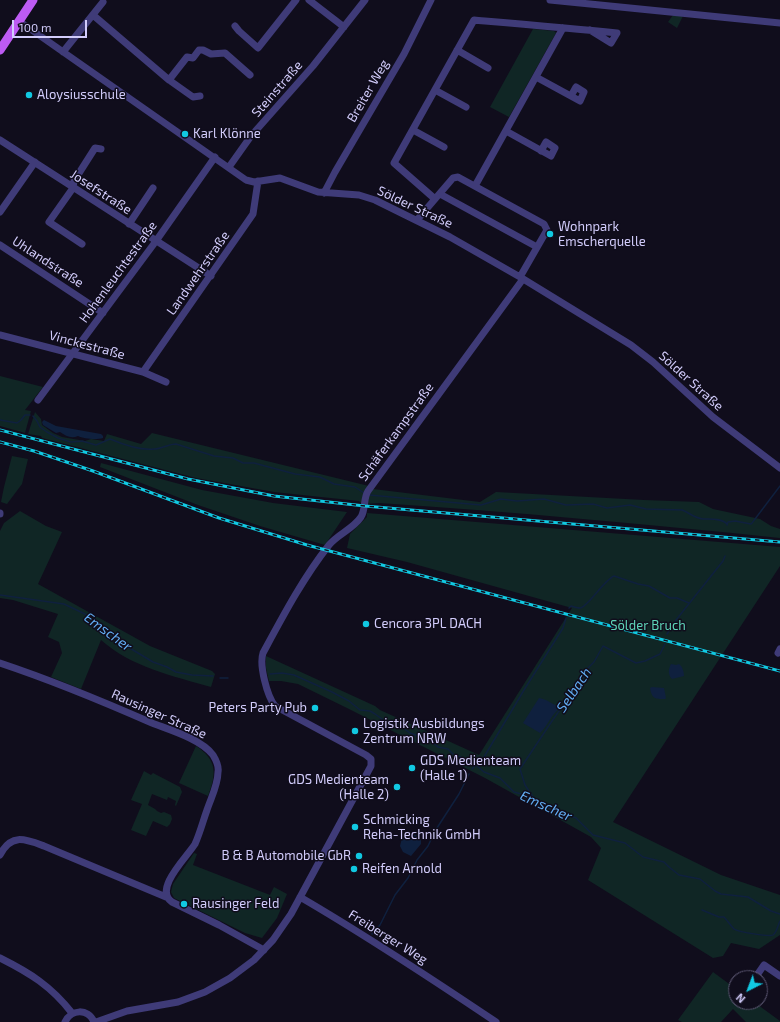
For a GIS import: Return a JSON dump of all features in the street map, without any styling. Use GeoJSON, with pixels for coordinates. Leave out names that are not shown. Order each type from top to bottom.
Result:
{"type":"FeatureCollection","features":[{"type":"Feature","properties":{"kind":"main road"},"geometry":{"type":"LineString","coordinates":[[0,50],[32,0]]}},
{"type":"Feature","properties":{"kind":"street"},"geometry":{"type":"LineString","coordinates":[[235,26],[258,48],[296,0]]}},
{"type":"Feature","properties":{"kind":"street"},"geometry":{"type":"LineString","coordinates":[[309,0],[344,27]]}},
{"type":"Feature","properties":{"kind":"street","name":"Steinstraße"},"geometry":{"type":"LineString","coordinates":[[229,167],[251,136],[313,66],[365,0]]}},
{"type":"Feature","properties":{"kind":"street","name":"Breiter Weg"},"geometry":{"type":"LineString","coordinates":[[324,193],[404,54],[431,0]]}},
{"type":"Feature","properties":{"kind":"street"},"geometry":{"type":"LineString","coordinates":[[550,0],[780,23]]}},
{"type":"Feature","properties":{"kind":"street"},"geometry":{"type":"LineString","coordinates":[[63,52],[103,2]]}},
{"type":"Feature","properties":{"kind":"street"},"geometry":{"type":"LineString","coordinates":[[93,15],[169,80],[193,97],[200,96]]}},
{"type":"Feature","properties":{"kind":"street"},"geometry":{"type":"LineString","coordinates":[[537,247],[438,196],[394,163],[474,20],[590,30]]}},
{"type":"Feature","properties":{"kind":"street","name":"Sölder Straße"},"geometry":{"type":"LineString","coordinates":[[19,21],[246,180],[258,181],[280,178],[312,191],[359,195],[375,200],[450,237],[522,278],[630,345],[654,362],[713,417],[780,468]]}},
{"type":"Feature","properties":{"kind":"street"},"geometry":{"type":"LineString","coordinates":[[475,186],[563,28]]}},
{"type":"Feature","properties":{"kind":"street"},"geometry":{"type":"LineString","coordinates":[[169,80],[187,57],[193,58],[199,50],[203,50],[211,54],[225,54],[250,75]]}},
{"type":"Feature","properties":{"kind":"street"},"geometry":{"type":"LineString","coordinates":[[457,50],[488,68]]}},
{"type":"Feature","properties":{"kind":"street"},"geometry":{"type":"LineString","coordinates":[[536,77],[571,96]]}},
{"type":"Feature","properties":{"kind":"street"},"geometry":{"type":"LineString","coordinates":[[435,90],[466,107]]}},
{"type":"Feature","properties":{"kind":"street"},"geometry":{"type":"LineString","coordinates":[[413,130],[444,147]]}},
{"type":"Feature","properties":{"kind":"street"},"geometry":{"type":"LineString","coordinates":[[506,131],[541,151]]}},
{"type":"Feature","properties":{"kind":"street","name":"Josefstraße"},"geometry":{"type":"LineString","coordinates":[[0,140],[211,276]]}},
{"type":"Feature","properties":{"kind":"street"},"geometry":{"type":"LineString","coordinates":[[82,244],[49,222],[73,188],[74,181],[95,148],[101,149]]}},
{"type":"Feature","properties":{"kind":"street","name":"Hohenleuchtestraße"},"geometry":{"type":"LineString","coordinates":[[38,400],[156,241],[214,157]]}},
{"type":"Feature","properties":{"kind":"street"},"geometry":{"type":"LineString","coordinates":[[0,212],[35,162]]}},
{"type":"Feature","properties":{"kind":"street"},"geometry":{"type":"LineString","coordinates":[[417,220],[456,176],[544,224],[546,230],[522,278]]}},
{"type":"Feature","properties":{"kind":"street","name":"Landwehrstraße"},"geometry":{"type":"LineString","coordinates":[[143,372],[253,214],[258,181]]}},
{"type":"Feature","properties":{"kind":"street"},"geometry":{"type":"LineString","coordinates":[[129,224],[153,188]]}},
{"type":"Feature","properties":{"kind":"street","name":"Uhlandstraße"},"geometry":{"type":"LineString","coordinates":[[0,245],[103,313]]}},
{"type":"Feature","properties":{"kind":"street","name":"Schäferkampstraße"},"geometry":{"type":"LineString","coordinates":[[300,897],[371,766],[371,762],[366,755],[275,706],[270,698],[263,670],[262,661],[264,653],[312,568],[330,543],[351,528],[362,515],[365,498],[368,491],[522,278]]}},
{"type":"Feature","properties":{"kind":"street","name":"Vinckestraße"},"geometry":{"type":"LineString","coordinates":[[0,335],[143,372],[166,382]]}},
{"type":"Feature","properties":{"kind":"street","name":"Rausinger Straße"},"geometry":{"type":"LineString","coordinates":[[0,663],[79,693],[188,738],[202,746],[212,755],[219,770],[215,790],[196,842],[169,881],[166,887],[166,896]]}},
{"type":"Feature","properties":{"kind":"street"},"geometry":{"type":"LineString","coordinates":[[0,855],[9,843],[17,839],[44,846],[166,896],[172,902],[219,925],[264,950]]}},
{"type":"Feature","properties":{"kind":"street"},"geometry":{"type":"LineString","coordinates":[[65,1022],[68,1016],[72,1013],[86,1013],[95,1022],[127,1012],[178,1002],[217,986],[242,970],[264,950],[281,929],[300,897]]}},
{"type":"Feature","properties":{"kind":"street","name":"Freiberger Weg"},"geometry":{"type":"LineString","coordinates":[[300,897],[392,952],[496,1022]]}},
{"type":"Feature","properties":{"kind":"street"},"geometry":{"type":"LineString","coordinates":[[0,958],[36,977],[51,989],[72,1013]]}},
{"type":"Feature","properties":{"kind":"street"},"geometry":{"type":"LineString","coordinates":[[760,970],[766,962],[780,976]]}},
{"type":"Feature","properties":{"kind":"green space"},"geometry":{"type":"Polygon","coordinates":[[[673,15],[683,16],[677,28],[668,22],[673,15]]]}},
{"type":"Feature","properties":{"kind":"green space"},"geometry":{"type":"Polygon","coordinates":[[[533,29],[554,31],[556,33],[509,117],[490,107],[533,29]]]}},
{"type":"Feature","properties":{"kind":"green space"},"geometry":{"type":"Polygon","coordinates":[[[0,376],[43,387],[25,410],[31,411],[25,433],[0,426],[0,376]]]}},
{"type":"Feature","properties":{"kind":"green space"},"geometry":{"type":"Polygon","coordinates":[[[35,412],[41,419],[42,425],[53,433],[62,437],[85,441],[91,439],[104,441],[107,434],[141,444],[152,433],[369,486],[362,504],[359,501],[274,492],[196,478],[42,438],[41,436],[28,434],[35,412]]]}},
{"type":"Feature","properties":{"kind":"green space"},"geometry":{"type":"Polygon","coordinates":[[[12,456],[28,459],[22,484],[7,504],[1,502],[12,456]]]}},
{"type":"Feature","properties":{"kind":"green space"},"geometry":{"type":"Polygon","coordinates":[[[101,463],[202,490],[273,503],[347,512],[325,545],[260,526],[198,505],[100,467],[101,463]]]}},
{"type":"Feature","properties":{"kind":"green space"},"geometry":{"type":"Polygon","coordinates":[[[373,489],[480,502],[496,492],[699,502],[713,509],[760,519],[771,526],[780,529],[780,538],[530,514],[379,503],[365,504],[373,489]]]}},
{"type":"Feature","properties":{"kind":"green space"},"geometry":{"type":"Polygon","coordinates":[[[20,511],[46,526],[62,532],[38,584],[150,646],[212,671],[215,674],[211,687],[153,670],[126,657],[101,640],[81,689],[51,677],[62,653],[59,642],[48,637],[58,614],[13,600],[0,598],[0,531],[4,523],[20,511]]]}},
{"type":"Feature","properties":{"kind":"green space","name":"Sölder Bruch"},"geometry":{"type":"Polygon","coordinates":[[[367,513],[780,547],[780,566],[613,822],[721,875],[780,895],[780,935],[759,949],[731,943],[723,956],[713,958],[588,880],[601,848],[591,837],[485,778],[298,684],[281,681],[269,681],[266,668],[266,656],[479,755],[572,608],[407,562],[347,548],[350,534],[367,517],[367,513]]]}},
{"type":"Feature","properties":{"kind":"green space"},"geometry":{"type":"Polygon","coordinates":[[[196,746],[208,756],[213,768],[213,780],[208,796],[179,783],[196,746]]]}},
{"type":"Feature","properties":{"kind":"green space"},"geometry":{"type":"Polygon","coordinates":[[[144,771],[151,775],[153,773],[180,787],[182,792],[176,806],[176,801],[168,797],[167,800],[152,794],[148,805],[161,813],[164,812],[171,815],[172,819],[167,827],[153,821],[146,836],[131,830],[142,804],[131,800],[144,771]]]}},
{"type":"Feature","properties":{"kind":"green space"},"geometry":{"type":"Polygon","coordinates":[[[194,853],[197,854],[193,865],[270,895],[274,887],[287,894],[277,918],[262,938],[245,933],[174,898],[171,892],[173,884],[194,853]]]}},
{"type":"Feature","properties":{"kind":"green space"},"geometry":{"type":"Polygon","coordinates":[[[713,972],[728,983],[728,1010],[732,1010],[721,1022],[682,1022],[678,1020],[713,972]]]}},
{"type":"Feature","properties":{"kind":"green space"},"geometry":{"type":"Polygon","coordinates":[[[734,1010],[765,1010],[780,1021],[780,1022],[746,1022],[734,1010]]]}},
{"type":"Feature","properties":{"kind":"water"},"geometry":{"type":"Polygon","coordinates":[[[44,420],[56,426],[101,434],[103,438],[90,439],[78,436],[71,437],[60,432],[56,433],[43,425],[42,422],[44,420]]]}},
{"type":"Feature","properties":{"kind":"water"},"geometry":{"type":"Polygon","coordinates":[[[671,664],[679,664],[683,669],[684,676],[672,679],[669,672],[671,664]]]}},
{"type":"Feature","properties":{"kind":"water"},"geometry":{"type":"Polygon","coordinates":[[[650,688],[664,688],[666,698],[654,698],[650,688]]]}},
{"type":"Feature","properties":{"kind":"water"},"geometry":{"type":"Polygon","coordinates":[[[539,698],[562,707],[555,712],[540,733],[523,723],[539,698]]]}},
{"type":"Feature","properties":{"kind":"water"},"geometry":{"type":"Polygon","coordinates":[[[406,832],[416,835],[421,840],[421,844],[411,856],[403,852],[400,846],[401,836],[406,832]]]}},
{"type":"Feature","properties":{"kind":"waterway"},"geometry":{"type":"LineString","coordinates":[[0,420],[17,423],[25,415],[30,415]]}},
{"type":"Feature","properties":{"kind":"waterway"},"geometry":{"type":"LineString","coordinates":[[33,416],[40,427],[47,432],[58,438],[71,442],[82,441],[96,445],[110,439],[131,447],[143,449],[157,449],[176,444],[214,456],[233,458],[243,463],[254,463],[295,474],[320,477],[334,484],[355,487],[364,493]]}},
{"type":"Feature","properties":{"kind":"waterway","name":"Selbach"},"geometry":{"type":"LineString","coordinates":[[727,525],[728,522],[735,521],[751,524],[780,486]]}},
{"type":"Feature","properties":{"kind":"waterway"},"geometry":{"type":"LineString","coordinates":[[369,495],[481,505],[501,499],[517,501],[544,499],[566,505],[593,504],[607,508],[630,505],[646,509],[682,510],[697,518],[719,520],[727,524]]}},
{"type":"Feature","properties":{"kind":"waterway","name":"Selbach"},"geometry":{"type":"LineString","coordinates":[[667,634],[676,620],[723,561],[725,556]]}},
{"type":"Feature","properties":{"kind":"waterway"},"geometry":{"type":"LineString","coordinates":[[569,608],[571,606],[579,608],[583,607],[605,583],[614,576],[649,586],[670,598],[677,598],[689,603]]}},
{"type":"Feature","properties":{"kind":"waterway","name":"Emscher"},"geometry":{"type":"LineString","coordinates":[[0,595],[64,604],[85,614],[123,644],[153,662],[176,672],[192,675],[213,676]]}},
{"type":"Feature","properties":{"kind":"waterway"},"geometry":{"type":"LineString","coordinates":[[478,767],[563,628],[566,618]]}},
{"type":"Feature","properties":{"kind":"waterway","name":"Selbach"},"geometry":{"type":"LineString","coordinates":[[533,797],[525,785],[520,769],[583,677],[585,671],[594,662],[603,646],[636,663],[645,661],[660,654],[665,644]]}},
{"type":"Feature","properties":{"kind":"waterway","name":"Emscher"},"geometry":{"type":"LineString","coordinates":[[270,674],[282,673],[294,675],[332,692],[349,701],[360,710],[370,711],[386,722],[399,725],[410,733],[430,740],[438,747],[448,749],[455,756],[473,762],[484,772],[500,778],[514,792],[529,796],[554,811],[558,811],[576,818],[593,835],[625,843],[643,857],[664,862],[679,875],[700,879],[721,894],[748,897],[771,911],[780,914]]}},
{"type":"Feature","properties":{"kind":"waterway","name":"Emscher"},"geometry":{"type":"LineString","coordinates":[[220,678],[228,678]]}},
{"type":"Feature","properties":{"kind":"waterway","name":"Emscher"},"geometry":{"type":"LineString","coordinates":[[472,769],[476,765]]}},
{"type":"Feature","properties":{"kind":"waterway"},"geometry":{"type":"LineString","coordinates":[[372,934],[380,925],[395,895],[408,878],[417,860],[428,846],[435,831],[459,794],[469,774]]}},
{"type":"Feature","properties":{"kind":"waterway"},"geometry":{"type":"LineString","coordinates":[[702,910],[719,917],[724,917],[734,929],[754,934],[773,935],[780,921]]}},
{"type":"Feature","properties":{"kind":"railway"},"geometry":{"type":"LineString","coordinates":[[0,430],[188,479],[274,496],[365,506],[780,542]]}},
{"type":"Feature","properties":{"kind":"railway"},"geometry":{"type":"LineString","coordinates":[[0,442],[34,451],[93,471],[219,518],[307,545],[780,671]]}},
{"type":"Feature","properties":{"kind":"place","name":"Aloysiusschule"},"geometry":{"type":"Point","coordinates":[29,95]}},
{"type":"Feature","properties":{"kind":"place","name":"Karl Klönne"},"geometry":{"type":"Point","coordinates":[185,134]}},
{"type":"Feature","properties":{"kind":"place","name":"Wohnpark Emscherquelle"},"geometry":{"type":"Point","coordinates":[550,234]}},
{"type":"Feature","properties":{"kind":"place","name":"Cencora 3PL DACH"},"geometry":{"type":"Point","coordinates":[366,624]}},
{"type":"Feature","properties":{"kind":"place","name":"Peters Party Pub"},"geometry":{"type":"Point","coordinates":[315,708]}},
{"type":"Feature","properties":{"kind":"place","name":"Logistik Ausbildungs Zentrum NRW"},"geometry":{"type":"Point","coordinates":[355,731]}},
{"type":"Feature","properties":{"kind":"place","name":"GDS Medienteam (Halle 1)"},"geometry":{"type":"Point","coordinates":[412,768]}},
{"type":"Feature","properties":{"kind":"place","name":"GDS Medienteam (Halle 2)"},"geometry":{"type":"Point","coordinates":[397,787]}},
{"type":"Feature","properties":{"kind":"place","name":"Schmicking Reha-Technik GmbH"},"geometry":{"type":"Point","coordinates":[355,827]}},
{"type":"Feature","properties":{"kind":"place","name":"B & B Automobile GbR"},"geometry":{"type":"Point","coordinates":[359,856]}},
{"type":"Feature","properties":{"kind":"place","name":"Reifen Arnold"},"geometry":{"type":"Point","coordinates":[354,869]}},
{"type":"Feature","properties":{"kind":"place","name":"Rausinger Feld"},"geometry":{"type":"Point","coordinates":[184,904]}}]}
